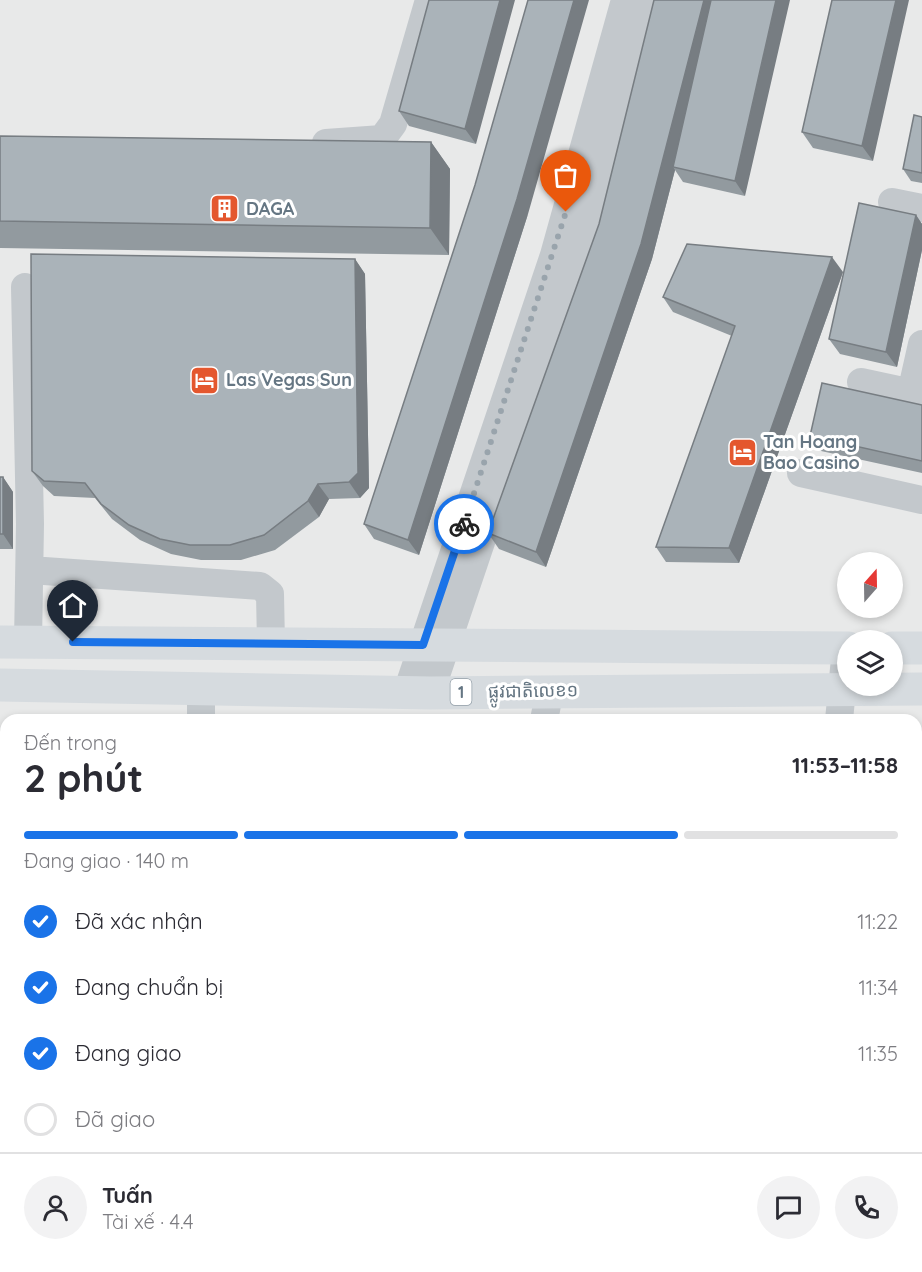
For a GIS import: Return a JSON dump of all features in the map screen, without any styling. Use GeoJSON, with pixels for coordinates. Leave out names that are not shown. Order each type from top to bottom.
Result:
{"type":"FeatureCollection","features":[{"type":"Feature","properties":{"kind":"highway"},"geometry":{"type":"LineString","coordinates":[[14,642],[837,648]]}},
{"type":"Feature","properties":{"kind":"highway"},"geometry":{"type":"LineString","coordinates":[[903,648],[922,648]]}},
{"type":"Feature","properties":{"kind":"highway","name":"ផ្លូវជាតិលេខ១"},"geometry":{"type":"LineString","coordinates":[[0,685],[201,704],[418,693],[547,705],[837,687]]}},
{"type":"Feature","properties":{"kind":"highway","name":"ផ្លូវជាតិលេខ១"},"geometry":{"type":"LineString","coordinates":[[903,689],[922,689]]}},
{"type":"Feature","properties":{"kind":"lane"},"geometry":{"type":"LineString","coordinates":[[297,143],[345,144],[381,139],[393,124],[429,0]]}},
{"type":"Feature","properties":{"kind":"lane"},"geometry":{"type":"LineString","coordinates":[[418,693],[554,255],[625,0]]}},
{"type":"Feature","properties":{"kind":"lane"},"geometry":{"type":"LineString","coordinates":[[434,645],[574,264],[649,0]]}},
{"type":"Feature","properties":{"kind":"lane"},"geometry":{"type":"LineString","coordinates":[[892,202],[922,208]]}},
{"type":"Feature","properties":{"kind":"lane"},"geometry":{"type":"LineString","coordinates":[[14,642],[30,570],[25,287]]}},
{"type":"Feature","properties":{"kind":"lane"},"geometry":{"type":"LineString","coordinates":[[861,382],[916,394],[922,344]]}},
{"type":"Feature","properties":{"kind":"lane"},"geometry":{"type":"LineString","coordinates":[[801,473],[922,500]]}},
{"type":"Feature","properties":{"kind":"lane"},"geometry":{"type":"LineString","coordinates":[[30,570],[260,586],[270,594],[271,644]]}},
{"type":"Feature","properties":{"kind":"lane"},"geometry":{"type":"LineString","coordinates":[[840,714],[841,696]]}},
{"type":"Feature","properties":{"kind":"shaded area"},"geometry":{"type":"Polygon","coordinates":[[[0,0],[922,0],[922,714],[0,714],[0,0]]]}},
{"type":"Feature","properties":{"kind":"building"},"geometry":{"type":"Polygon","coordinates":[[[429,0],[500,0],[465,129],[399,111],[429,0]]]}},
{"type":"Feature","properties":{"kind":"building"},"geometry":{"type":"Polygon","coordinates":[[[528,0],[574,0],[517,199],[408,540],[364,524],[475,185],[528,0]]]}},
{"type":"Feature","properties":{"kind":"building"},"geometry":{"type":"Polygon","coordinates":[[[654,0],[704,0],[641,244],[536,552],[488,533],[599,224],[654,0]]]}},
{"type":"Feature","properties":{"kind":"building"},"geometry":{"type":"Polygon","coordinates":[[[711,0],[776,0],[735,181],[673,167],[711,0]]]}},
{"type":"Feature","properties":{"kind":"building"},"geometry":{"type":"Polygon","coordinates":[[[832,0],[896,0],[862,146],[802,132],[832,0]]]}},
{"type":"Feature","properties":{"kind":"building"},"geometry":{"type":"Polygon","coordinates":[[[914,115],[922,117],[922,173],[903,169],[914,115]]]}},
{"type":"Feature","properties":{"kind":"building","name":"DAGA"},"geometry":{"type":"Polygon","coordinates":[[[0,136],[431,142],[430,228],[0,221],[0,136]]]}},
{"type":"Feature","properties":{"kind":"building"},"geometry":{"type":"Polygon","coordinates":[[[859,203],[916,215],[886,352],[829,339],[859,203]]]}},
{"type":"Feature","properties":{"kind":"building","name":"Tan Hoang Bao Casino"},"geometry":{"type":"Polygon","coordinates":[[[687,244],[832,257],[729,548],[656,547],[735,326],[663,297],[687,244]]]}},
{"type":"Feature","properties":{"kind":"building","name":"Las Vegas Sun"},"geometry":{"type":"Polygon","coordinates":[[[31,254],[355,259],[358,473],[349,482],[318,484],[308,501],[264,535],[230,545],[190,545],[160,539],[129,525],[101,504],[85,483],[44,481],[32,471],[31,254]]]}},
{"type":"Feature","properties":{"kind":"building"},"geometry":{"type":"Polygon","coordinates":[[[822,383],[922,405],[922,461],[810,436],[822,383]]]}},
{"type":"Feature","properties":{"kind":"building"},"geometry":{"type":"Polygon","coordinates":[[[0,477],[3,477],[3,534],[0,534],[0,477]]]}},
{"type":"Feature","properties":{"kind":"way so far"},"geometry":{"type":"LineString","coordinates":[[464,524],[554,255],[566,212]]}},
{"type":"Feature","properties":{"kind":"place","name":"DAGA"},"geometry":{"type":"Point","coordinates":[225,209]}},
{"type":"Feature","properties":{"kind":"place","name":"Las Vegas Sun"},"geometry":{"type":"Point","coordinates":[205,380]}},
{"type":"Feature","properties":{"kind":"place","name":"Tan Hoang Bao Casino"},"geometry":{"type":"Point","coordinates":[742,452]}},
{"type":"Feature","properties":{"kind":"route"},"geometry":{"type":"LineString","coordinates":[[73,642],[423,645],[464,524]]}}]}
